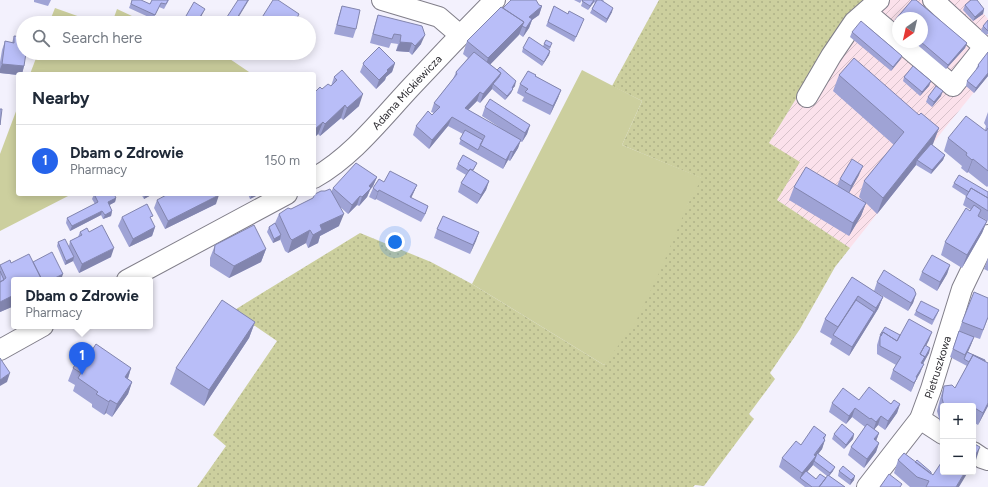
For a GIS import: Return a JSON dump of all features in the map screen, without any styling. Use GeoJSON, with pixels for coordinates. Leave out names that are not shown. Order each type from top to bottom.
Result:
{"type":"FeatureCollection","features":[{"type":"Feature","properties":{"kind":"street"},"geometry":{"type":"LineString","coordinates":[[382,0],[439,17],[460,35]]}},
{"type":"Feature","properties":{"kind":"street","name":"Adama Mickiewicza"},"geometry":{"type":"LineString","coordinates":[[316,177],[347,155],[495,0]]}},
{"type":"Feature","properties":{"kind":"street"},"geometry":{"type":"LineString","coordinates":[[908,48],[953,86],[984,46],[933,0]]}},
{"type":"Feature","properties":{"kind":"street"},"geometry":{"type":"LineString","coordinates":[[807,97],[854,22],[872,6],[892,31]]}},
{"type":"Feature","properties":{"kind":"street"},"geometry":{"type":"LineString","coordinates":[[133,277],[282,196]]}},
{"type":"Feature","properties":{"kind":"street","name":"Pietruszkowa"},"geometry":{"type":"LineString","coordinates":[[867,487],[920,419],[931,389],[962,289],[988,235]]}},
{"type":"Feature","properties":{"kind":"street"},"geometry":{"type":"LineString","coordinates":[[0,350],[38,329]]}},
{"type":"Feature","properties":{"kind":"street"},"geometry":{"type":"LineString","coordinates":[[920,419],[940,432]]}},
{"type":"Feature","properties":{"kind":"street"},"geometry":{"type":"LineString","coordinates":[[976,454],[988,460]]}},
{"type":"Feature","properties":{"kind":"shaded area"},"geometry":{"type":"Polygon","coordinates":[[[890,0],[972,0],[988,19],[988,75],[850,248],[777,200],[769,143],[835,35],[862,21],[890,0]]]}},
{"type":"Feature","properties":{"kind":"green space"},"geometry":{"type":"Polygon","coordinates":[[[659,0],[867,0],[835,35],[769,143],[800,162],[777,200],[850,248],[835,267],[800,329],[770,373],[775,379],[749,414],[754,419],[704,486],[197,487],[226,446],[213,435],[277,341],[233,311],[360,233],[431,262],[472,284],[604,365],[701,178],[622,145],[642,101],[612,86],[659,0]]]}},
{"type":"Feature","properties":{"kind":"green space"},"geometry":{"type":"Polygon","coordinates":[[[55,8],[77,16],[52,16],[55,8]]]}},
{"type":"Feature","properties":{"kind":"green space"},"geometry":{"type":"Polygon","coordinates":[[[117,9],[132,16],[114,16],[117,9]]]}},
{"type":"Feature","properties":{"kind":"green space"},"geometry":{"type":"Polygon","coordinates":[[[35,60],[231,60],[249,72],[31,72],[35,60]]]}},
{"type":"Feature","properties":{"kind":"green space"},"geometry":{"type":"Polygon","coordinates":[[[582,70],[642,101],[622,145],[702,178],[688,204],[661,269],[635,323],[604,365],[472,284],[582,70]]]}},
{"type":"Feature","properties":{"kind":"green space"},"geometry":{"type":"Polygon","coordinates":[[[16,111],[16,196],[68,196],[0,231],[0,154],[16,111]]]}},
{"type":"Feature","properties":{"kind":"building"},"geometry":{"type":"Polygon","coordinates":[[[132,0],[141,0],[150,4],[152,0],[168,0],[166,4],[161,3],[155,15],[131,4],[132,0]]]}},
{"type":"Feature","properties":{"kind":"building"},"geometry":{"type":"Polygon","coordinates":[[[238,0],[248,0],[238,16],[228,16],[238,0]]]}},
{"type":"Feature","properties":{"kind":"building"},"geometry":{"type":"Polygon","coordinates":[[[273,0],[278,0],[299,14],[298,16],[263,16],[273,0]]]}},
{"type":"Feature","properties":{"kind":"building"},"geometry":{"type":"Polygon","coordinates":[[[511,0],[536,0],[539,5],[542,6],[529,17],[532,19],[526,28],[522,26],[524,22],[503,8],[511,0]]]}},
{"type":"Feature","properties":{"kind":"building"},"geometry":{"type":"Polygon","coordinates":[[[594,0],[590,6],[582,1],[594,0]]]}},
{"type":"Feature","properties":{"kind":"building"},"geometry":{"type":"Polygon","coordinates":[[[597,0],[601,0],[613,8],[607,19],[592,9],[597,0]]]}},
{"type":"Feature","properties":{"kind":"building"},"geometry":{"type":"Polygon","coordinates":[[[912,0],[916,0],[967,43],[948,65],[928,48],[928,12],[902,12],[912,0]]]}},
{"type":"Feature","properties":{"kind":"building"},"geometry":{"type":"Polygon","coordinates":[[[971,0],[977,0],[984,9],[975,17],[965,5],[971,0]]]}},
{"type":"Feature","properties":{"kind":"building"},"geometry":{"type":"Polygon","coordinates":[[[194,2],[205,9],[200,16],[186,16],[194,2]]]}},
{"type":"Feature","properties":{"kind":"building"},"geometry":{"type":"Polygon","coordinates":[[[342,6],[360,10],[356,29],[337,25],[342,6]]]}},
{"type":"Feature","properties":{"kind":"building"},"geometry":{"type":"Polygon","coordinates":[[[554,6],[568,14],[569,11],[584,19],[576,37],[548,22],[554,6]]]}},
{"type":"Feature","properties":{"kind":"building"},"geometry":{"type":"Polygon","coordinates":[[[501,7],[524,22],[488,58],[467,41],[501,7]]]}},
{"type":"Feature","properties":{"kind":"building"},"geometry":{"type":"Polygon","coordinates":[[[378,15],[422,26],[425,35],[415,46],[412,43],[400,42],[401,35],[394,34],[392,39],[373,34],[378,15]]]}},
{"type":"Feature","properties":{"kind":"building"},"geometry":{"type":"Polygon","coordinates":[[[988,20],[988,31],[983,26],[988,20]]]}},
{"type":"Feature","properties":{"kind":"building"},"geometry":{"type":"Polygon","coordinates":[[[861,21],[902,56],[893,67],[852,32],[861,21]]]}},
{"type":"Feature","properties":{"kind":"building"},"geometry":{"type":"Polygon","coordinates":[[[14,36],[16,36],[16,60],[25,60],[24,66],[2,64],[5,41],[14,43],[14,36]]]}},
{"type":"Feature","properties":{"kind":"building"},"geometry":{"type":"Polygon","coordinates":[[[529,37],[550,51],[544,62],[523,48],[529,37]]]}},
{"type":"Feature","properties":{"kind":"building"},"geometry":{"type":"Polygon","coordinates":[[[546,40],[552,43],[550,47],[544,44],[546,40]]]}},
{"type":"Feature","properties":{"kind":"building"},"geometry":{"type":"Polygon","coordinates":[[[379,47],[395,63],[379,80],[363,64],[379,47]]]}},
{"type":"Feature","properties":{"kind":"building"},"geometry":{"type":"Polygon","coordinates":[[[474,52],[501,73],[483,94],[480,92],[465,108],[521,140],[513,152],[511,151],[506,160],[480,145],[485,136],[452,117],[432,140],[416,126],[428,111],[432,115],[440,107],[434,103],[457,74],[456,72],[474,52]]]}},
{"type":"Feature","properties":{"kind":"building"},"geometry":{"type":"Polygon","coordinates":[[[988,52],[988,73],[976,88],[967,81],[988,52]]]}},
{"type":"Feature","properties":{"kind":"building"},"geometry":{"type":"Polygon","coordinates":[[[854,58],[919,115],[921,113],[939,128],[883,198],[864,181],[904,132],[839,75],[854,58]]]}},
{"type":"Feature","properties":{"kind":"building"},"geometry":{"type":"Polygon","coordinates":[[[913,66],[931,81],[922,92],[904,77],[913,66]]]}},
{"type":"Feature","properties":{"kind":"building"},"geometry":{"type":"Polygon","coordinates":[[[500,67],[516,81],[512,88],[513,89],[507,96],[493,84],[501,73],[497,70],[500,67]]]}},
{"type":"Feature","properties":{"kind":"building"},"geometry":{"type":"Polygon","coordinates":[[[342,70],[363,94],[347,108],[345,105],[325,124],[323,122],[316,128],[316,91],[320,87],[322,89],[328,84],[331,86],[337,80],[334,77],[342,70]]]}},
{"type":"Feature","properties":{"kind":"building"},"geometry":{"type":"Polygon","coordinates":[[[528,71],[561,90],[553,106],[525,92],[528,89],[520,84],[528,71]]]}},
{"type":"Feature","properties":{"kind":"building"},"geometry":{"type":"Polygon","coordinates":[[[936,86],[943,91],[934,102],[928,97],[936,86]]]}},
{"type":"Feature","properties":{"kind":"building"},"geometry":{"type":"Polygon","coordinates":[[[490,99],[530,125],[525,133],[485,107],[490,99]]]}},
{"type":"Feature","properties":{"kind":"building"},"geometry":{"type":"Polygon","coordinates":[[[0,109],[2,109],[0,125],[0,109]]]}},
{"type":"Feature","properties":{"kind":"building"},"geometry":{"type":"Polygon","coordinates":[[[966,116],[986,131],[988,128],[988,171],[973,159],[972,160],[966,155],[967,153],[948,138],[966,116]]]}},
{"type":"Feature","properties":{"kind":"building"},"geometry":{"type":"Polygon","coordinates":[[[465,130],[483,140],[478,150],[460,139],[465,130]]]}},
{"type":"Feature","properties":{"kind":"building"},"geometry":{"type":"Polygon","coordinates":[[[931,144],[945,155],[932,170],[917,160],[931,144]]]}},
{"type":"Feature","properties":{"kind":"building"},"geometry":{"type":"Polygon","coordinates":[[[463,155],[477,163],[473,170],[470,169],[469,171],[458,164],[463,155]]]}},
{"type":"Feature","properties":{"kind":"building"},"geometry":{"type":"Polygon","coordinates":[[[852,159],[863,166],[851,186],[840,179],[852,159]]]}},
{"type":"Feature","properties":{"kind":"building"},"geometry":{"type":"Polygon","coordinates":[[[356,163],[377,177],[369,186],[371,188],[362,197],[360,196],[352,205],[333,188],[356,163]]]}},
{"type":"Feature","properties":{"kind":"building"},"geometry":{"type":"Polygon","coordinates":[[[806,167],[866,203],[853,223],[794,187],[806,167]]]}},
{"type":"Feature","properties":{"kind":"building"},"geometry":{"type":"Polygon","coordinates":[[[470,169],[489,181],[481,195],[461,183],[470,169]]]}},
{"type":"Feature","properties":{"kind":"building"},"geometry":{"type":"Polygon","coordinates":[[[390,171],[417,185],[410,197],[428,206],[425,214],[379,190],[378,192],[373,188],[379,179],[384,182],[390,171]]]}},
{"type":"Feature","properties":{"kind":"building"},"geometry":{"type":"Polygon","coordinates":[[[959,175],[988,192],[988,198],[971,188],[969,192],[954,183],[959,175]]]}},
{"type":"Feature","properties":{"kind":"building"},"geometry":{"type":"Polygon","coordinates":[[[971,188],[988,198],[988,211],[966,197],[971,188]]]}},
{"type":"Feature","properties":{"kind":"building"},"geometry":{"type":"Polygon","coordinates":[[[330,189],[344,214],[320,225],[322,230],[313,235],[310,230],[292,240],[279,214],[288,208],[291,209],[313,198],[316,196],[316,194],[321,191],[330,189]]]}},
{"type":"Feature","properties":{"kind":"building"},"geometry":{"type":"Polygon","coordinates":[[[95,196],[115,196],[116,198],[108,202],[112,211],[105,215],[102,211],[72,226],[67,218],[98,202],[95,196]]]}},
{"type":"Feature","properties":{"kind":"building"},"geometry":{"type":"Polygon","coordinates":[[[164,196],[217,196],[168,221],[157,200],[164,196]]]}},
{"type":"Feature","properties":{"kind":"building"},"geometry":{"type":"Polygon","coordinates":[[[147,204],[153,216],[150,217],[155,227],[133,239],[122,217],[147,204]]]}},
{"type":"Feature","properties":{"kind":"building"},"geometry":{"type":"Polygon","coordinates":[[[974,205],[981,210],[978,216],[987,221],[967,255],[945,242],[966,208],[970,211],[974,205]]]}},
{"type":"Feature","properties":{"kind":"building"},"geometry":{"type":"Polygon","coordinates":[[[443,216],[479,232],[473,245],[437,229],[443,216]]]}},
{"type":"Feature","properties":{"kind":"building"},"geometry":{"type":"Polygon","coordinates":[[[275,223],[281,235],[274,239],[269,227],[275,223]]]}},
{"type":"Feature","properties":{"kind":"building"},"geometry":{"type":"Polygon","coordinates":[[[102,225],[114,248],[82,264],[70,241],[82,235],[80,232],[87,228],[89,232],[102,225]]]}},
{"type":"Feature","properties":{"kind":"building"},"geometry":{"type":"Polygon","coordinates":[[[254,225],[266,249],[234,266],[214,253],[215,245],[254,225]]]}},
{"type":"Feature","properties":{"kind":"building"},"geometry":{"type":"Polygon","coordinates":[[[65,239],[74,257],[66,261],[58,242],[65,239]]]}},
{"type":"Feature","properties":{"kind":"building"},"geometry":{"type":"Polygon","coordinates":[[[52,252],[63,274],[57,277],[40,277],[33,262],[52,252]]]}},
{"type":"Feature","properties":{"kind":"building"},"geometry":{"type":"Polygon","coordinates":[[[29,254],[40,277],[11,277],[11,296],[0,302],[0,282],[6,278],[0,265],[10,260],[11,263],[29,254]]]}},
{"type":"Feature","properties":{"kind":"building"},"geometry":{"type":"Polygon","coordinates":[[[932,255],[950,265],[940,282],[922,272],[932,255]]]}},
{"type":"Feature","properties":{"kind":"building"},"geometry":{"type":"Polygon","coordinates":[[[884,270],[914,289],[916,294],[911,303],[877,282],[884,270]]]}},
{"type":"Feature","properties":{"kind":"building"},"geometry":{"type":"Polygon","coordinates":[[[0,271],[4,280],[0,282],[0,271]]]}},
{"type":"Feature","properties":{"kind":"building"},"geometry":{"type":"Polygon","coordinates":[[[852,277],[883,297],[876,308],[858,296],[838,327],[825,319],[852,277]]]}},
{"type":"Feature","properties":{"kind":"building"},"geometry":{"type":"Polygon","coordinates":[[[974,292],[988,298],[988,317],[983,330],[962,322],[974,292]]]}},
{"type":"Feature","properties":{"kind":"building"},"geometry":{"type":"Polygon","coordinates":[[[222,300],[255,322],[209,390],[176,368],[222,300]]]}},
{"type":"Feature","properties":{"kind":"building"},"geometry":{"type":"Polygon","coordinates":[[[856,300],[874,312],[852,347],[833,335],[856,300]]]}},
{"type":"Feature","properties":{"kind":"building"},"geometry":{"type":"Polygon","coordinates":[[[921,301],[939,310],[933,320],[916,311],[921,301]]]}},
{"type":"Feature","properties":{"kind":"building"},"geometry":{"type":"Polygon","coordinates":[[[909,319],[932,332],[920,354],[925,357],[921,363],[924,364],[914,383],[893,370],[901,357],[880,346],[880,337],[883,332],[897,341],[909,319]]]}},
{"type":"Feature","properties":{"kind":"building"},"geometry":{"type":"Polygon","coordinates":[[[885,327],[900,335],[897,341],[883,332],[881,336],[880,335],[885,327]]]}},
{"type":"Feature","properties":{"kind":"building"},"geometry":{"type":"Polygon","coordinates":[[[959,331],[974,337],[965,355],[953,349],[959,331]]]}},
{"type":"Feature","properties":{"kind":"building"},"geometry":{"type":"Polygon","coordinates":[[[96,344],[131,368],[125,377],[132,382],[117,404],[110,400],[109,402],[96,394],[98,392],[78,378],[81,373],[73,368],[78,360],[83,364],[96,344]]]}},
{"type":"Feature","properties":{"kind":"building"},"geometry":{"type":"Polygon","coordinates":[[[925,345],[930,348],[923,361],[925,357],[920,354],[925,345]]]}},
{"type":"Feature","properties":{"kind":"building"},"geometry":{"type":"Polygon","coordinates":[[[967,352],[985,360],[985,361],[973,355],[969,362],[964,359],[967,352]]]}},
{"type":"Feature","properties":{"kind":"building"},"geometry":{"type":"Polygon","coordinates":[[[973,355],[988,363],[988,403],[983,413],[976,409],[976,403],[943,403],[942,398],[944,386],[952,385],[955,388],[973,355]]]}},
{"type":"Feature","properties":{"kind":"building"},"geometry":{"type":"Polygon","coordinates":[[[0,358],[10,373],[0,380],[0,358]]]}},
{"type":"Feature","properties":{"kind":"building"},"geometry":{"type":"Polygon","coordinates":[[[869,387],[891,404],[894,400],[900,404],[888,421],[881,416],[876,422],[855,408],[849,416],[832,403],[843,388],[859,400],[869,387]]]}},
{"type":"Feature","properties":{"kind":"building"},"geometry":{"type":"Polygon","coordinates":[[[842,424],[854,434],[846,445],[834,434],[842,424]]]}},
{"type":"Feature","properties":{"kind":"building"},"geometry":{"type":"Polygon","coordinates":[[[867,424],[879,433],[874,439],[879,443],[867,459],[851,447],[867,424]]]}},
{"type":"Feature","properties":{"kind":"building"},"geometry":{"type":"Polygon","coordinates":[[[814,426],[826,435],[823,438],[825,440],[814,455],[816,456],[802,473],[782,458],[796,441],[801,445],[814,426]]]}},
{"type":"Feature","properties":{"kind":"building"},"geometry":{"type":"Polygon","coordinates":[[[976,445],[980,447],[976,454],[976,445]]]}},
{"type":"Feature","properties":{"kind":"building"},"geometry":{"type":"Polygon","coordinates":[[[817,453],[835,467],[830,473],[814,461],[817,453]]]}},
{"type":"Feature","properties":{"kind":"building"},"geometry":{"type":"Polygon","coordinates":[[[904,453],[933,475],[940,464],[940,475],[963,475],[956,487],[926,487],[929,481],[917,477],[898,460],[904,453]]]}},
{"type":"Feature","properties":{"kind":"building"},"geometry":{"type":"Polygon","coordinates":[[[917,460],[931,472],[931,474],[915,462],[917,460]]]}},
{"type":"Feature","properties":{"kind":"building"},"geometry":{"type":"Polygon","coordinates":[[[843,466],[855,476],[851,480],[839,471],[843,466]]]}},
{"type":"Feature","properties":{"kind":"building"},"geometry":{"type":"Polygon","coordinates":[[[806,471],[816,479],[820,474],[826,478],[819,487],[812,487],[800,478],[806,471]]]}},
{"type":"Feature","properties":{"kind":"building"},"geometry":{"type":"Polygon","coordinates":[[[889,474],[902,484],[900,487],[880,487],[889,474]]]}},
{"type":"Feature","properties":{"kind":"building"},"geometry":{"type":"Polygon","coordinates":[[[828,475],[845,487],[819,487],[828,475]]]}},
{"type":"Feature","properties":{"kind":"place","name":"Dbam o Zdrowie"},"geometry":{"type":"Point","coordinates":[82,375]}}]}
